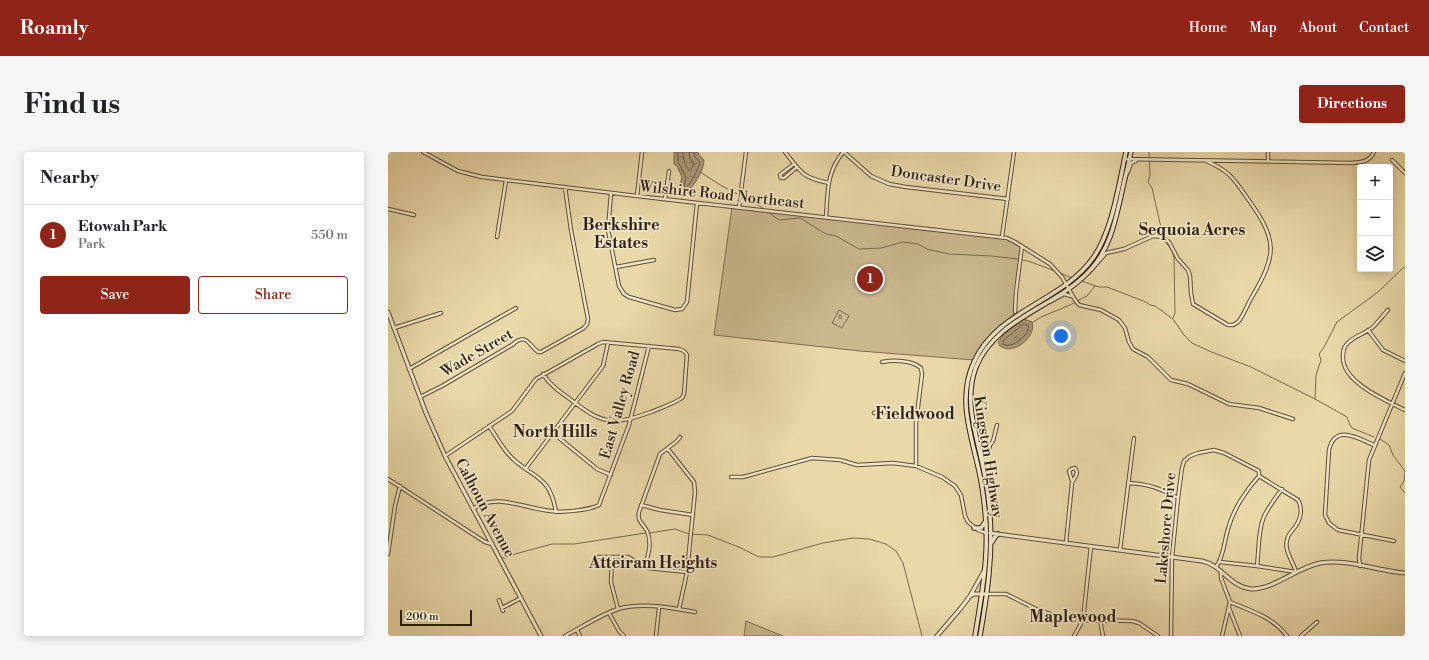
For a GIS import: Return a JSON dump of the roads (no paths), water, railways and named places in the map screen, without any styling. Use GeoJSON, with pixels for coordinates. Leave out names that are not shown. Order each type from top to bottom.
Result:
{"type":"FeatureCollection","features":[{"type":"Feature","properties":{"kind":"main road","name":"Kingston Highway"},"geometry":{"type":"LineString","coordinates":[[976,636],[985,567],[986,519],[982,486],[967,417],[965,401],[967,381],[974,361],[986,342],[997,330],[1075,279],[1093,259],[1104,240],[1109,224],[1126,152]]}},
{"type":"Feature","properties":{"kind":"main road","name":"Kingston Highway"},"geometry":{"type":"LineString","coordinates":[[991,543],[988,494],[971,414],[970,398],[972,381],[978,364],[988,347],[999,335],[1068,290],[1087,274],[1100,258],[1112,231],[1131,152]]}},
{"type":"Feature","properties":{"kind":"main road"},"geometry":{"type":"LineString","coordinates":[[978,443],[983,447],[989,447]]}},
{"type":"Feature","properties":{"kind":"main road"},"geometry":{"type":"LineString","coordinates":[[982,460],[986,450]]}},
{"type":"Feature","properties":{"kind":"main road"},"geometry":{"type":"LineString","coordinates":[[974,528],[978,529],[982,527],[986,519]]}},
{"type":"Feature","properties":{"kind":"main road"},"geometry":{"type":"LineString","coordinates":[[980,636],[987,594],[991,543],[998,534]]}},
{"type":"Feature","properties":{"kind":"street","name":"Wilshire Road Northeast"},"geometry":{"type":"LineString","coordinates":[[423,152],[462,173],[506,180],[1002,237],[1010,239],[1050,264],[1056,270],[1073,297]]}},
{"type":"Feature","properties":{"kind":"street"},"geometry":{"type":"LineString","coordinates":[[637,196],[642,152]]}},
{"type":"Feature","properties":{"kind":"street"},"geometry":{"type":"LineString","coordinates":[[739,207],[746,152]]}},
{"type":"Feature","properties":{"kind":"street"},"geometry":{"type":"LineString","coordinates":[[785,152],[794,164],[808,178],[829,183]]}},
{"type":"Feature","properties":{"kind":"street"},"geometry":{"type":"LineString","coordinates":[[826,217],[829,183],[833,167],[843,152]]}},
{"type":"Feature","properties":{"kind":"street","name":"Doncaster Drive"},"geometry":{"type":"LineString","coordinates":[[843,152],[871,176],[889,184],[1008,199]]}},
{"type":"Feature","properties":{"kind":"street"},"geometry":{"type":"LineString","coordinates":[[1002,237],[1014,152]]}},
{"type":"Feature","properties":{"kind":"street"},"geometry":{"type":"LineString","coordinates":[[1268,152],[1268,161]]}},
{"type":"Feature","properties":{"kind":"street"},"geometry":{"type":"LineString","coordinates":[[1124,159],[1268,161],[1293,163],[1360,162],[1369,159],[1374,152]]}},
{"type":"Feature","properties":{"kind":"street"},"geometry":{"type":"LineString","coordinates":[[1123,188],[1130,165],[1132,162],[1138,160]]}},
{"type":"Feature","properties":{"kind":"street"},"geometry":{"type":"LineString","coordinates":[[1392,160],[1405,173]]}},
{"type":"Feature","properties":{"kind":"street"},"geometry":{"type":"LineString","coordinates":[[1087,274],[1098,264],[1104,255],[1124,249],[1153,236],[1160,237],[1165,239],[1171,245],[1178,259],[1190,273],[1191,297],[1193,304],[1228,325],[1234,325],[1238,322],[1269,264],[1270,238],[1262,219],[1234,178],[1225,170],[1206,161]]}},
{"type":"Feature","properties":{"kind":"street"},"geometry":{"type":"LineString","coordinates":[[794,164],[780,175],[781,178],[784,178],[797,167]]}},
{"type":"Feature","properties":{"kind":"street"},"geometry":{"type":"LineString","coordinates":[[665,199],[669,171]]}},
{"type":"Feature","properties":{"kind":"street"},"geometry":{"type":"LineString","coordinates":[[497,237],[506,180]]}},
{"type":"Feature","properties":{"kind":"street","name":"Wade Street"},"geometry":{"type":"LineString","coordinates":[[420,397],[512,345],[517,340],[521,339],[528,341],[538,352],[541,352],[584,328],[587,324],[588,319],[571,230],[565,187]]}},
{"type":"Feature","properties":{"kind":"street"},"geometry":{"type":"LineString","coordinates":[[611,193],[608,230],[619,286],[622,292],[629,297],[675,310],[679,310],[684,307],[688,296],[697,203]]}},
{"type":"Feature","properties":{"kind":"street"},"geometry":{"type":"LineString","coordinates":[[388,208],[414,215]]}},
{"type":"Feature","properties":{"kind":"street"},"geometry":{"type":"LineString","coordinates":[[1107,245],[1107,249],[1111,252]]}},
{"type":"Feature","properties":{"kind":"street"},"geometry":{"type":"LineString","coordinates":[[1015,312],[1022,246]]}},
{"type":"Feature","properties":{"kind":"street"},"geometry":{"type":"LineString","coordinates":[[616,267],[654,260]]}},
{"type":"Feature","properties":{"kind":"street"},"geometry":{"type":"LineString","coordinates":[[1043,305],[1064,294],[1067,294],[1073,297],[1077,303],[1082,306],[1101,310],[1119,320],[1125,328],[1129,342],[1133,348],[1148,357],[1171,380],[1185,383],[1229,404],[1259,408],[1293,419]]}},
{"type":"Feature","properties":{"kind":"street"},"geometry":{"type":"LineString","coordinates":[[410,369],[516,308]]}},
{"type":"Feature","properties":{"kind":"street"},"geometry":{"type":"LineString","coordinates":[[1388,310],[1368,330],[1350,340],[1343,350],[1343,362],[1346,372],[1356,382],[1405,410]]}},
{"type":"Feature","properties":{"kind":"street","name":"Calhoun Avenue"},"geometry":{"type":"LineString","coordinates":[[388,312],[420,397],[445,456],[541,636]]}},
{"type":"Feature","properties":{"kind":"street"},"geometry":{"type":"LineString","coordinates":[[394,328],[441,313]]}},
{"type":"Feature","properties":{"kind":"street"},"geometry":{"type":"LineString","coordinates":[[1368,330],[1383,350],[1405,361]]}},
{"type":"Feature","properties":{"kind":"street"},"geometry":{"type":"LineString","coordinates":[[445,456],[512,412],[534,380],[543,374],[598,344],[603,342],[679,349],[687,354],[683,397],[675,402],[631,419],[619,421],[592,416],[550,384],[543,374]]}},
{"type":"Feature","properties":{"kind":"street"},"geometry":{"type":"LineString","coordinates":[[526,468],[603,366],[608,343]]}},
{"type":"Feature","properties":{"kind":"street","name":"East Valley Road"},"geometry":{"type":"LineString","coordinates":[[473,508],[483,504],[499,501],[556,512],[598,506],[631,419],[649,346]]}},
{"type":"Feature","properties":{"kind":"street"},"geometry":{"type":"LineString","coordinates":[[882,362],[897,361],[914,364],[921,368],[922,374],[916,418],[916,466]]}},
{"type":"Feature","properties":{"kind":"street"},"geometry":{"type":"LineString","coordinates":[[1358,566],[1368,463],[1374,445],[1405,373]]}},
{"type":"Feature","properties":{"kind":"street"},"geometry":{"type":"LineString","coordinates":[[874,413],[880,412],[916,418]]}},
{"type":"Feature","properties":{"kind":"street"},"geometry":{"type":"LineString","coordinates":[[975,453],[986,450],[989,447],[993,441],[997,425]]}},
{"type":"Feature","properties":{"kind":"street"},"geometry":{"type":"LineString","coordinates":[[490,426],[509,455],[537,475],[548,488],[553,498],[556,512]]}},
{"type":"Feature","properties":{"kind":"street"},"geometry":{"type":"LineString","coordinates":[[553,433],[597,469],[611,475]]}},
{"type":"Feature","properties":{"kind":"street"},"geometry":{"type":"LineString","coordinates":[[1374,445],[1347,434],[1338,436],[1332,441],[1329,450],[1324,509],[1326,518],[1331,526],[1338,530],[1394,541]]}},
{"type":"Feature","properties":{"kind":"street"},"geometry":{"type":"LineString","coordinates":[[644,566],[648,558],[649,537],[638,519],[638,512],[657,459],[661,453],[677,441],[680,436]]}},
{"type":"Feature","properties":{"kind":"street"},"geometry":{"type":"LineString","coordinates":[[1120,550],[1134,438]]}},
{"type":"Feature","properties":{"kind":"street"},"geometry":{"type":"LineString","coordinates":[[668,449],[694,482],[696,492],[687,572],[679,609]]}},
{"type":"Feature","properties":{"kind":"street","name":"Lakeshore Drive"},"geometry":{"type":"LineString","coordinates":[[1171,636],[1172,557],[1178,498],[1184,461],[1190,456],[1205,450],[1214,450],[1224,453],[1258,471],[1259,476]]}},
{"type":"Feature","properties":{"kind":"street"},"geometry":{"type":"LineString","coordinates":[[731,477],[743,477],[816,457],[844,461],[857,465],[893,463],[916,466],[942,477],[955,486],[960,495],[968,522],[974,528],[986,533],[1205,561],[1216,567],[1236,584],[1245,588],[1255,589],[1267,586],[1308,566],[1323,562],[1336,562],[1405,573]]}},
{"type":"Feature","properties":{"kind":"street"},"geometry":{"type":"LineString","coordinates":[[1066,543],[1072,481],[1069,471],[1075,468],[1077,475],[1072,481]]}},
{"type":"Feature","properties":{"kind":"street"},"geometry":{"type":"LineString","coordinates":[[1216,567],[1220,562],[1228,527],[1233,516],[1246,493],[1259,476],[1282,489],[1298,500],[1300,504],[1301,512],[1299,520],[1286,540],[1288,556],[1296,572]]}},
{"type":"Feature","properties":{"kind":"street"},"geometry":{"type":"LineString","coordinates":[[388,479],[485,542],[492,544]]}},
{"type":"Feature","properties":{"kind":"street"},"geometry":{"type":"LineString","coordinates":[[1128,483],[1153,486],[1178,498]]}},
{"type":"Feature","properties":{"kind":"street"},"geometry":{"type":"LineString","coordinates":[[388,554],[395,506],[400,486]]}},
{"type":"Feature","properties":{"kind":"street"},"geometry":{"type":"LineString","coordinates":[[1258,566],[1260,535],[1264,517],[1282,489]]}},
{"type":"Feature","properties":{"kind":"street"},"geometry":{"type":"LineString","coordinates":[[641,505],[660,510],[693,515]]}},
{"type":"Feature","properties":{"kind":"street"},"geometry":{"type":"LineString","coordinates":[[1074,636],[1083,620],[1092,546]]}},
{"type":"Feature","properties":{"kind":"street"},"geometry":{"type":"LineString","coordinates":[[598,557],[630,558],[644,566],[652,568],[687,572]]}},
{"type":"Feature","properties":{"kind":"street"},"geometry":{"type":"LineString","coordinates":[[612,557],[611,582],[618,609]]}},
{"type":"Feature","properties":{"kind":"street"},"geometry":{"type":"LineString","coordinates":[[1220,562],[1296,572]]}},
{"type":"Feature","properties":{"kind":"street"},"geometry":{"type":"LineString","coordinates":[[937,636],[970,596],[985,567]]}},
{"type":"Feature","properties":{"kind":"street"},"geometry":{"type":"LineString","coordinates":[[1221,571],[1221,578],[1230,602],[1222,636]]}},
{"type":"Feature","properties":{"kind":"street"},"geometry":{"type":"LineString","coordinates":[[970,596],[974,594],[1006,594],[1051,616],[1083,620],[1132,621],[1139,623],[1158,636]]}},
{"type":"Feature","properties":{"kind":"street"},"geometry":{"type":"LineString","coordinates":[[499,600],[502,609],[521,598]]}},
{"type":"Feature","properties":{"kind":"street"},"geometry":{"type":"LineString","coordinates":[[1230,602],[1265,617],[1280,626],[1287,636]]}},
{"type":"Feature","properties":{"kind":"street"},"geometry":{"type":"LineString","coordinates":[[565,636],[618,609],[642,606],[696,612]]}},
{"type":"Feature","properties":{"kind":"street"},"geometry":{"type":"LineString","coordinates":[[656,636],[659,608]]}},
{"type":"Feature","properties":{"kind":"street"},"geometry":{"type":"LineString","coordinates":[[1229,608],[1240,636]]}},
{"type":"Feature","properties":{"kind":"street"},"geometry":{"type":"LineString","coordinates":[[609,613],[619,631],[624,636]]}},
{"type":"Feature","properties":{"kind":"street"},"geometry":{"type":"LineString","coordinates":[[1100,620],[1103,636]]}},
{"type":"Feature","properties":{"kind":"street"},"geometry":{"type":"LineString","coordinates":[[1301,636],[1317,622]]}},
{"type":"Feature","properties":{"kind":"street"},"geometry":{"type":"LineString","coordinates":[[577,630],[580,636]]}},
{"type":"Feature","properties":{"kind":"water"},"geometry":{"type":"Polygon","coordinates":[[[674,152],[698,152],[704,160],[704,164],[698,179],[685,193],[679,192],[677,187],[680,185],[682,177],[677,166],[674,164],[674,152]]]}},
{"type":"Feature","properties":{"kind":"water"},"geometry":{"type":"Polygon","coordinates":[[[1024,319],[1032,322],[1033,328],[1028,339],[1017,347],[1011,349],[1000,346],[998,342],[1003,335],[1024,319]]]}},
{"type":"Feature","properties":{"kind":"waterway"},"geometry":{"type":"LineString","coordinates":[[1149,152],[1150,176],[1148,182],[1152,188],[1163,236]]}},
{"type":"Feature","properties":{"kind":"waterway"},"geometry":{"type":"LineString","coordinates":[[700,172],[764,209]]}},
{"type":"Feature","properties":{"kind":"waterway"},"geometry":{"type":"LineString","coordinates":[[768,212],[779,220],[800,218],[826,234],[836,236],[859,249],[881,248],[903,242],[918,244],[929,250],[949,254],[992,256],[1028,261],[1055,271]]}},
{"type":"Feature","properties":{"kind":"waterway"},"geometry":{"type":"LineString","coordinates":[[1165,241],[1172,251],[1174,258],[1175,313],[1173,318]]}},
{"type":"Feature","properties":{"kind":"waterway"},"geometry":{"type":"LineString","coordinates":[[1315,399],[1316,375],[1321,360],[1319,354],[1337,322],[1378,292],[1405,267]]}},
{"type":"Feature","properties":{"kind":"waterway"},"geometry":{"type":"LineString","coordinates":[[1060,273],[1072,278]]}},
{"type":"Feature","properties":{"kind":"waterway"},"geometry":{"type":"LineString","coordinates":[[1081,281],[1099,287],[1107,287],[1155,306],[1173,319],[1184,335],[1192,343],[1251,367],[1315,399],[1347,417],[1352,428],[1374,437]]}},
{"type":"Feature","properties":{"kind":"waterway"},"geometry":{"type":"LineString","coordinates":[[1032,323],[1041,317],[1087,296],[1095,286]]}},
{"type":"Feature","properties":{"kind":"waterway"},"geometry":{"type":"LineString","coordinates":[[1380,439],[1389,445],[1393,455],[1405,471],[1404,481],[1400,487],[1405,493]]}},
{"type":"Feature","properties":{"kind":"waterway"},"geometry":{"type":"LineString","coordinates":[[649,533],[675,529],[689,534],[708,535],[759,557],[773,557],[823,543],[853,538],[869,539],[886,544],[896,551],[903,563],[922,636]]}},
{"type":"Feature","properties":{"kind":"waterway"},"geometry":{"type":"LineString","coordinates":[[501,558],[507,558],[515,554],[552,544],[574,544],[646,533]]}},
{"type":"Feature","properties":{"kind":"place","name":"Etowah Park"},"geometry":{"type":"Point","coordinates":[870,279]}},
{"type":"Feature","properties":{"kind":"district","name":"Sequoia Acres"},"geometry":{"type":"Point","coordinates":[1192,230]}},
{"type":"Feature","properties":{"kind":"district","name":"Berkshire Estates"},"geometry":{"type":"Point","coordinates":[621,234]}},
{"type":"Feature","properties":{"kind":"district","name":"Fieldwood"},"geometry":{"type":"Point","coordinates":[915,414]}},
{"type":"Feature","properties":{"kind":"district","name":"North Hills"},"geometry":{"type":"Point","coordinates":[555,432]}},
{"type":"Feature","properties":{"kind":"district","name":"Atteiram Heights"},"geometry":{"type":"Point","coordinates":[653,563]}},
{"type":"Feature","properties":{"kind":"district","name":"Maplewood"},"geometry":{"type":"Point","coordinates":[1073,617]}}]}
